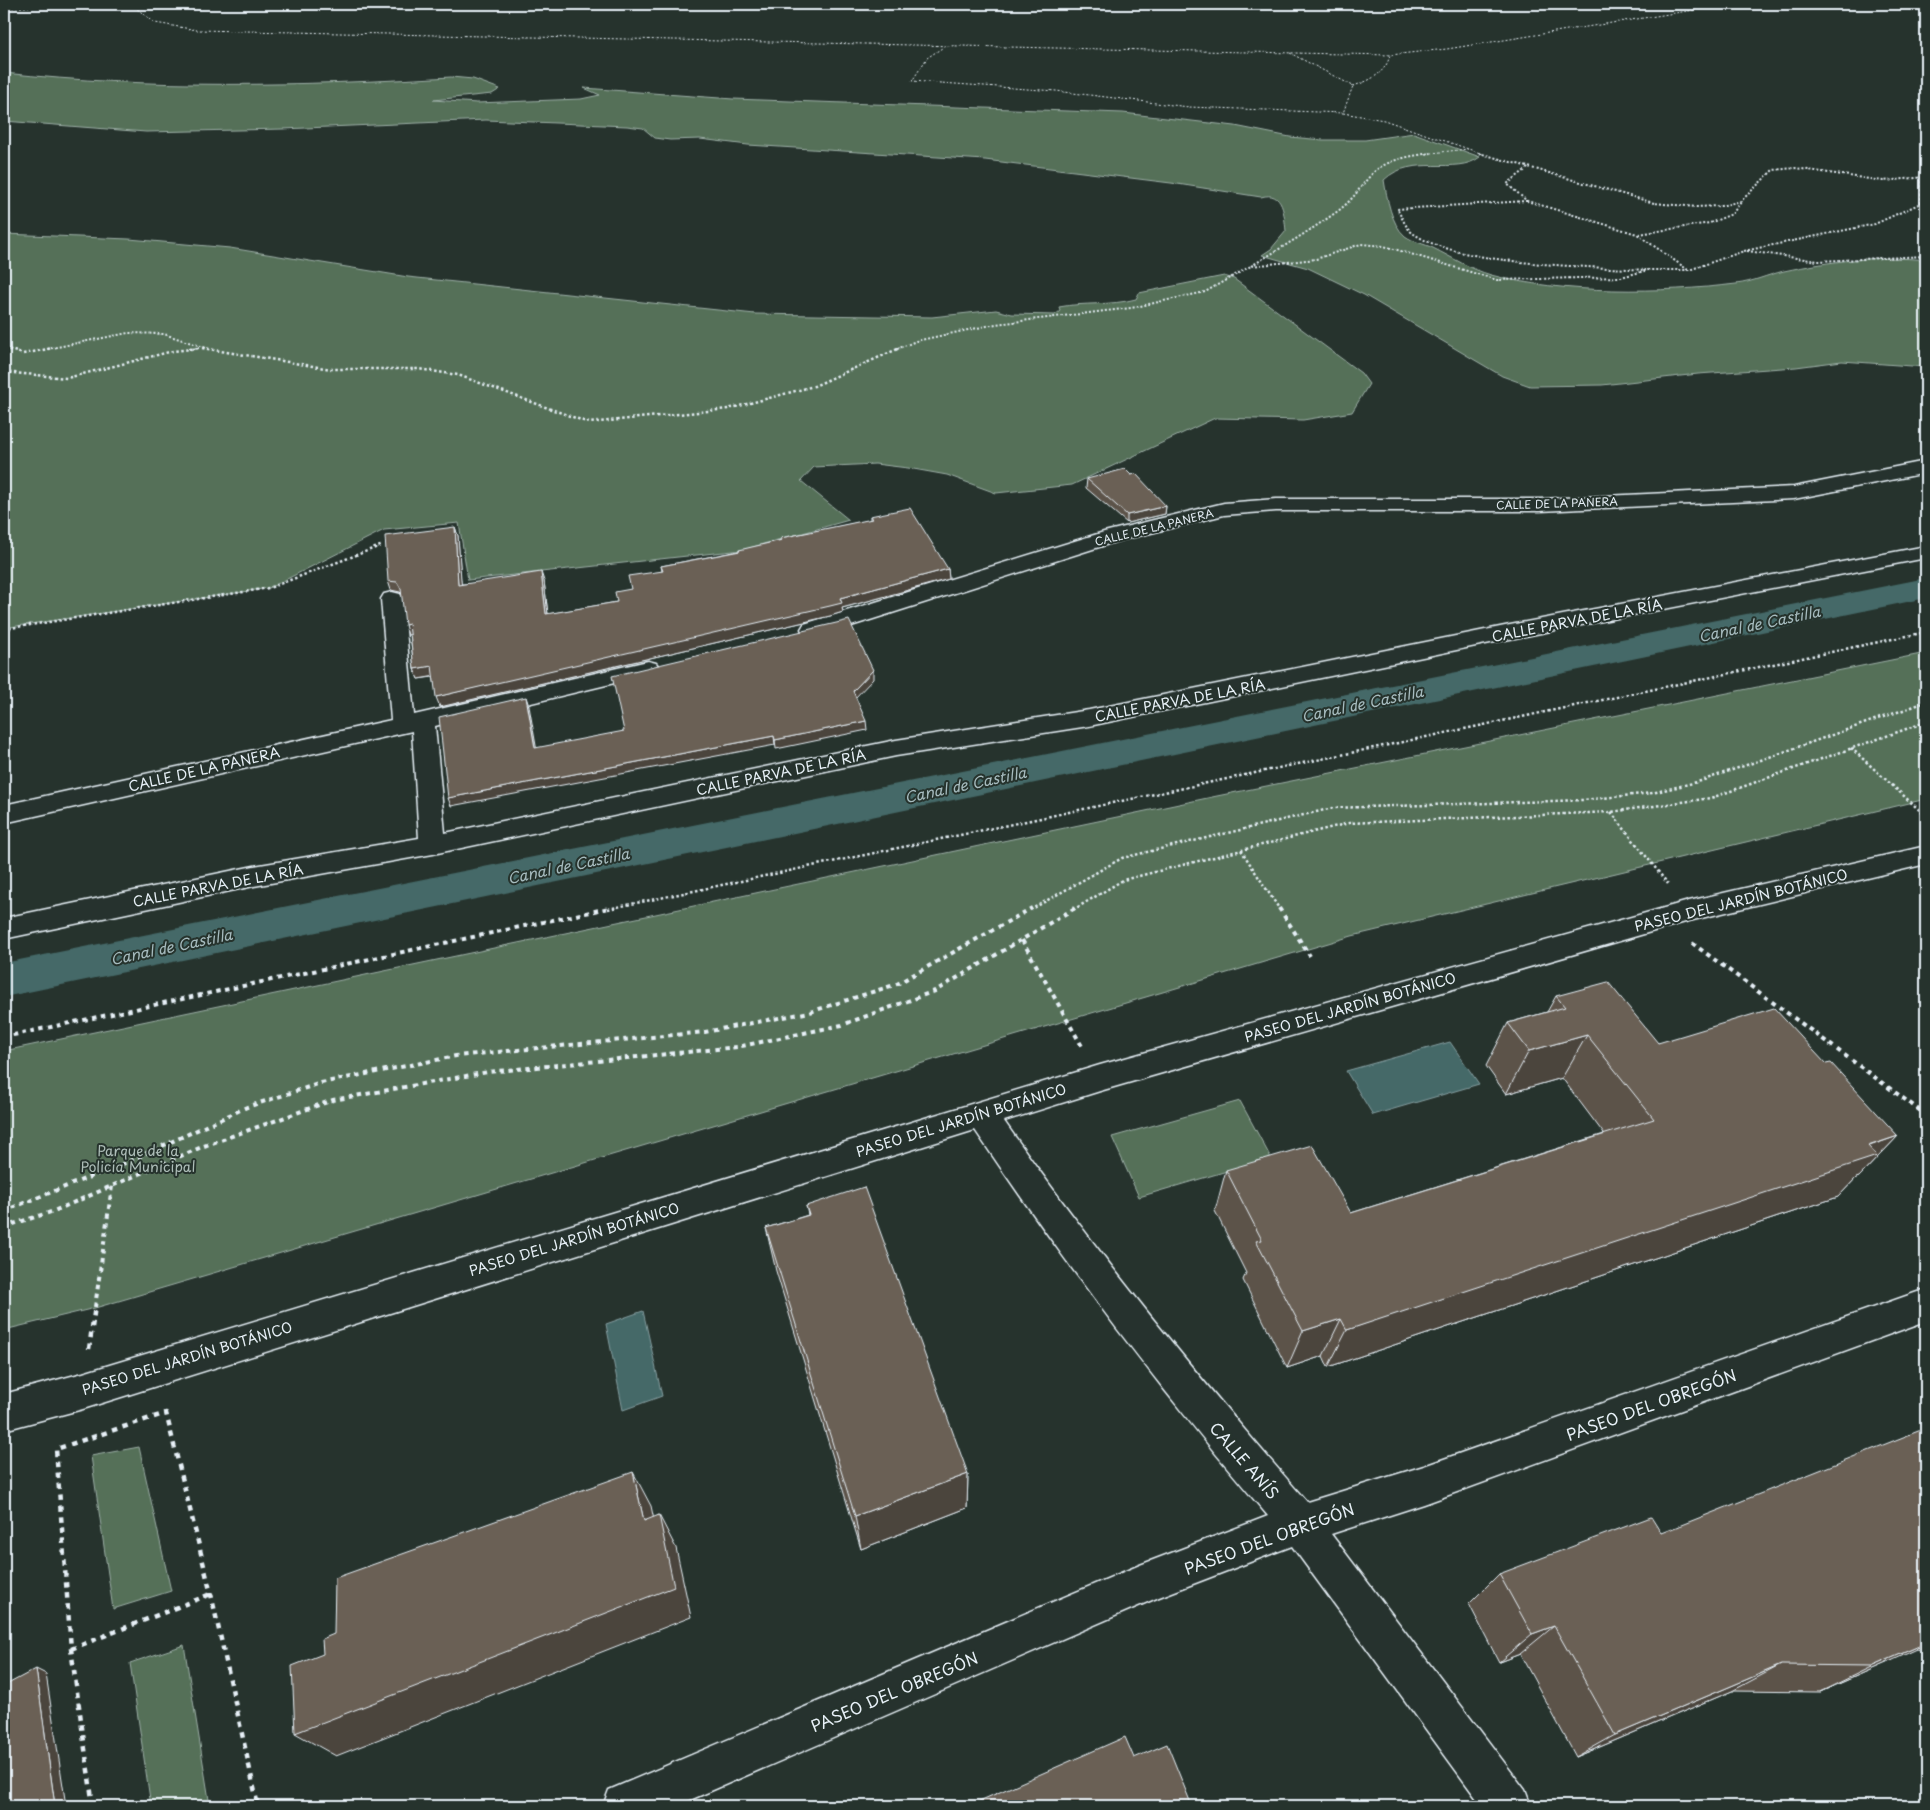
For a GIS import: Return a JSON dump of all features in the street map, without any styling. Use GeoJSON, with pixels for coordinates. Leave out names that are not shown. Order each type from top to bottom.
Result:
{"type":"FeatureCollection","features":[{"type":"Feature","properties":{"kind":"street","name":"CALLE DE LA PANERA"},"geometry":{"type":"LineString","coordinates":[[789,635],[837,623],[1111,536],[1224,509],[1276,505],[1540,504],[1794,493],[1926,467]]}},
{"type":"Feature","properties":{"kind":"street","name":"CALLE PARVA DE LA RÍA"},"geometry":{"type":"LineString","coordinates":[[4,929],[254,876],[433,845],[896,748],[1089,718],[1505,633],[1926,552]]}},
{"type":"Feature","properties":{"kind":"street"},"geometry":{"type":"LineString","coordinates":[[392,599],[433,845]]}},
{"type":"Feature","properties":{"kind":"street","name":"CALLE DE LA PANERA"},"geometry":{"type":"LineString","coordinates":[[4,814],[413,723],[674,662]]}},
{"type":"Feature","properties":{"kind":"street","name":"PASEO DEL JARDÍN BOTÁNICO"},"geometry":{"type":"LineString","coordinates":[[4,1412],[83,1391],[1100,1078],[1689,910],[1926,855]]}},
{"type":"Feature","properties":{"kind":"street","name":"CALLE ANÍS"},"geometry":{"type":"LineString","coordinates":[[982,1114],[1040,1199],[1200,1408],[1300,1524],[1509,1806]]}},
{"type":"Feature","properties":{"kind":"street","name":"PASEO DEL OBREGÓN"},"geometry":{"type":"LineString","coordinates":[[625,1806],[1154,1579],[1300,1524],[1424,1485],[1926,1305]]}},
{"type":"Feature","properties":{"kind":"path"},"geometry":{"type":"LineString","coordinates":[[4,8],[73,4]]}},
{"type":"Feature","properties":{"kind":"path"},"geometry":{"type":"LineString","coordinates":[[114,4],[136,8],[144,19],[170,27],[197,30],[1390,55],[1447,49],[1732,4]]}},
{"type":"Feature","properties":{"kind":"path"},"geometry":{"type":"LineString","coordinates":[[1877,4],[1926,11]]}},
{"type":"Feature","properties":{"kind":"path"},"geometry":{"type":"LineString","coordinates":[[947,45],[927,58],[912,81],[1056,91],[1189,108],[1343,113],[1384,120],[1528,168],[1654,203],[1696,207],[1721,206],[1742,201]]}},
{"type":"Feature","properties":{"kind":"path"},"geometry":{"type":"LineString","coordinates":[[1288,52],[1354,86],[1368,82],[1390,61],[1390,55]]}},
{"type":"Feature","properties":{"kind":"path"},"geometry":{"type":"LineString","coordinates":[[1343,113],[1354,86]]}},
{"type":"Feature","properties":{"kind":"path"},"geometry":{"type":"LineString","coordinates":[[4,348],[23,354],[71,346],[128,333],[164,334],[202,348],[331,369],[418,369],[458,375],[589,423],[728,408],[814,386],[916,341],[996,324],[1131,308],[1205,292],[1322,223],[1356,197],[1374,172],[1391,163],[1416,156],[1469,149]]}},
{"type":"Feature","properties":{"kind":"path"},"geometry":{"type":"LineString","coordinates":[[1527,201],[1507,184],[1528,168]]}},
{"type":"Feature","properties":{"kind":"path"},"geometry":{"type":"LineString","coordinates":[[1637,234],[1710,223],[1732,214],[1772,170],[1795,168],[1883,181],[1926,177]]}},
{"type":"Feature","properties":{"kind":"path"},"geometry":{"type":"LineString","coordinates":[[1689,270],[1637,234],[1527,201],[1397,209],[1413,233],[1438,246],[1495,257],[1648,270],[1689,270],[1744,251],[1875,224],[1921,203],[1922,178]]}},
{"type":"Feature","properties":{"kind":"path"},"geometry":{"type":"LineString","coordinates":[[1251,266],[1316,259],[1360,244],[1372,244],[1452,264],[1498,280],[1621,278],[1648,270]]}},
{"type":"Feature","properties":{"kind":"path"},"geometry":{"type":"LineString","coordinates":[[1744,251],[1818,262],[1926,256]]}},
{"type":"Feature","properties":{"kind":"path"},"geometry":{"type":"LineString","coordinates":[[4,372],[67,378],[173,351],[202,348]]}},
{"type":"Feature","properties":{"kind":"path"},"geometry":{"type":"LineString","coordinates":[[4,629],[269,588],[383,545]]}},
{"type":"Feature","properties":{"kind":"path"},"geometry":{"type":"LineString","coordinates":[[4,1038],[1175,788],[1926,632]]}},
{"type":"Feature","properties":{"kind":"path"},"geometry":{"type":"LineString","coordinates":[[4,1212],[125,1164],[247,1107],[321,1083],[456,1056],[705,1032],[810,1012],[896,984],[1122,858],[1334,808],[1584,800],[1652,793],[1710,778],[1926,702]]}},
{"type":"Feature","properties":{"kind":"path"},"geometry":{"type":"LineString","coordinates":[[4,1228],[54,1211],[204,1146],[334,1100],[488,1072],[737,1047],[842,1026],[935,991],[1123,880],[1349,823],[1611,812],[1711,798],[1926,722]]}},
{"type":"Feature","properties":{"kind":"path"},"geometry":{"type":"LineString","coordinates":[[1851,748],[1926,816]]}},
{"type":"Feature","properties":{"kind":"path"},"geometry":{"type":"LineString","coordinates":[[1611,812],[1689,910]]}},
{"type":"Feature","properties":{"kind":"path"},"geometry":{"type":"LineString","coordinates":[[1241,850],[1310,956]]}},
{"type":"Feature","properties":{"kind":"path"},"geometry":{"type":"LineString","coordinates":[[1659,919],[1926,1115]]}},
{"type":"Feature","properties":{"kind":"path"},"geometry":{"type":"LineString","coordinates":[[1022,940],[1100,1078]]}},
{"type":"Feature","properties":{"kind":"path"},"geometry":{"type":"LineString","coordinates":[[83,1391],[112,1186]]}},
{"type":"Feature","properties":{"kind":"path"},"geometry":{"type":"LineString","coordinates":[[93,1806],[71,1649],[56,1449],[166,1413],[211,1594],[258,1806]]}},
{"type":"Feature","properties":{"kind":"path"},"geometry":{"type":"LineString","coordinates":[[71,1649],[211,1594]]}},
{"type":"Feature","properties":{"kind":"green space"},"geometry":{"type":"Polygon","coordinates":[[[4,73],[115,82],[171,84],[283,84],[451,77],[473,79],[500,89],[492,94],[433,100],[477,103],[581,99],[600,95],[584,88],[733,99],[1123,113],[1235,126],[1290,137],[1323,140],[1365,140],[1414,133],[1480,157],[1459,165],[1407,168],[1395,172],[1384,180],[1388,202],[1396,225],[1405,236],[1412,240],[1433,248],[1483,273],[1549,286],[1580,289],[1645,290],[1736,284],[1801,267],[1855,260],[1890,258],[1926,260],[1926,367],[1842,361],[1602,385],[1530,386],[1502,376],[1364,295],[1308,268],[1262,255],[1271,249],[1286,231],[1281,205],[1274,197],[1261,197],[1171,183],[985,160],[748,145],[700,139],[670,140],[655,138],[643,128],[627,126],[486,120],[283,129],[146,132],[4,121],[4,73]]]}},
{"type":"Feature","properties":{"kind":"green space"},"geometry":{"type":"Polygon","coordinates":[[[4,234],[129,239],[230,248],[408,277],[755,314],[932,317],[996,310],[1012,314],[1055,315],[1060,311],[1059,307],[1126,301],[1136,299],[1139,293],[1224,276],[1234,279],[1361,373],[1369,384],[1352,412],[1303,420],[1215,418],[1072,485],[996,493],[947,475],[908,468],[875,464],[814,467],[801,481],[849,520],[742,550],[468,580],[459,523],[384,530],[269,588],[4,628],[4,234]]]}},
{"type":"Feature","properties":{"kind":"green space","name":"Parque de la Policía Municipal"},"geometry":{"type":"Polygon","coordinates":[[[1926,653],[1926,799],[1352,936],[95,1308],[4,1330],[4,1051],[1217,796],[1926,653]]]}},
{"type":"Feature","properties":{"kind":"green space"},"geometry":{"type":"Polygon","coordinates":[[[1240,1101],[1271,1158],[1139,1197],[1112,1137],[1240,1101]]]}},
{"type":"Feature","properties":{"kind":"green space"},"geometry":{"type":"Polygon","coordinates":[[[139,1447],[171,1591],[113,1609],[91,1456],[139,1447]]]}},
{"type":"Feature","properties":{"kind":"green space"},"geometry":{"type":"Polygon","coordinates":[[[184,1645],[210,1806],[151,1806],[130,1663],[184,1645]]]}},
{"type":"Feature","properties":{"kind":"water"},"geometry":{"type":"Polygon","coordinates":[[[1450,1042],[1479,1084],[1373,1115],[1346,1071],[1450,1042]]]}},
{"type":"Feature","properties":{"kind":"water"},"geometry":{"type":"Polygon","coordinates":[[[643,1311],[662,1396],[623,1410],[606,1324],[643,1311]]]}},
{"type":"Feature","properties":{"kind":"building"},"geometry":{"type":"Polygon","coordinates":[[[1125,469],[1131,475],[1136,474],[1166,506],[1127,515],[1087,479],[1125,469]]]}},
{"type":"Feature","properties":{"kind":"building"},"geometry":{"type":"Polygon","coordinates":[[[910,508],[948,569],[840,598],[842,603],[830,606],[436,697],[432,666],[414,669],[409,624],[405,625],[401,589],[397,582],[388,581],[385,536],[455,527],[458,585],[541,572],[546,614],[617,602],[615,592],[631,589],[628,576],[663,571],[661,566],[740,551],[782,540],[781,538],[872,519],[870,516],[910,508]]]}},
{"type":"Feature","properties":{"kind":"building"},"geometry":{"type":"Polygon","coordinates":[[[849,620],[873,670],[853,691],[866,721],[775,740],[774,736],[448,798],[439,717],[526,697],[535,748],[624,731],[612,676],[849,620]]]}},
{"type":"Feature","properties":{"kind":"building"},"geometry":{"type":"Polygon","coordinates":[[[1608,982],[1658,1043],[1774,1008],[1826,1064],[1831,1063],[1898,1136],[1868,1146],[1877,1156],[1347,1330],[1341,1319],[1303,1331],[1256,1241],[1262,1240],[1226,1170],[1312,1145],[1351,1213],[1654,1119],[1587,1035],[1529,1051],[1508,1023],[1565,1007],[1556,996],[1608,982]]]}},
{"type":"Feature","properties":{"kind":"building"},"geometry":{"type":"Polygon","coordinates":[[[864,1187],[968,1474],[855,1516],[766,1228],[809,1215],[806,1206],[864,1187]]]}},
{"type":"Feature","properties":{"kind":"building"},"geometry":{"type":"Polygon","coordinates":[[[1926,1428],[1926,1643],[1873,1666],[1781,1665],[1615,1735],[1554,1626],[1532,1634],[1499,1574],[1651,1517],[1661,1533],[1926,1428]]]}},
{"type":"Feature","properties":{"kind":"building"},"geometry":{"type":"Polygon","coordinates":[[[633,1472],[644,1521],[659,1515],[674,1587],[295,1733],[292,1666],[323,1654],[322,1639],[334,1634],[335,1578],[633,1472]]]}},
{"type":"Feature","properties":{"kind":"building"},"geometry":{"type":"Polygon","coordinates":[[[36,1669],[55,1806],[4,1806],[4,1686],[36,1669]]]}},
{"type":"Feature","properties":{"kind":"building"},"geometry":{"type":"Polygon","coordinates":[[[1125,1737],[1134,1758],[1167,1744],[1192,1806],[968,1806],[1125,1737]]]}},
{"type":"Feature","properties":{"kind":"waterway","name":"Canal de Castilla"},"geometry":{"type":"LineString","coordinates":[[4,980],[1926,588]]}}]}
